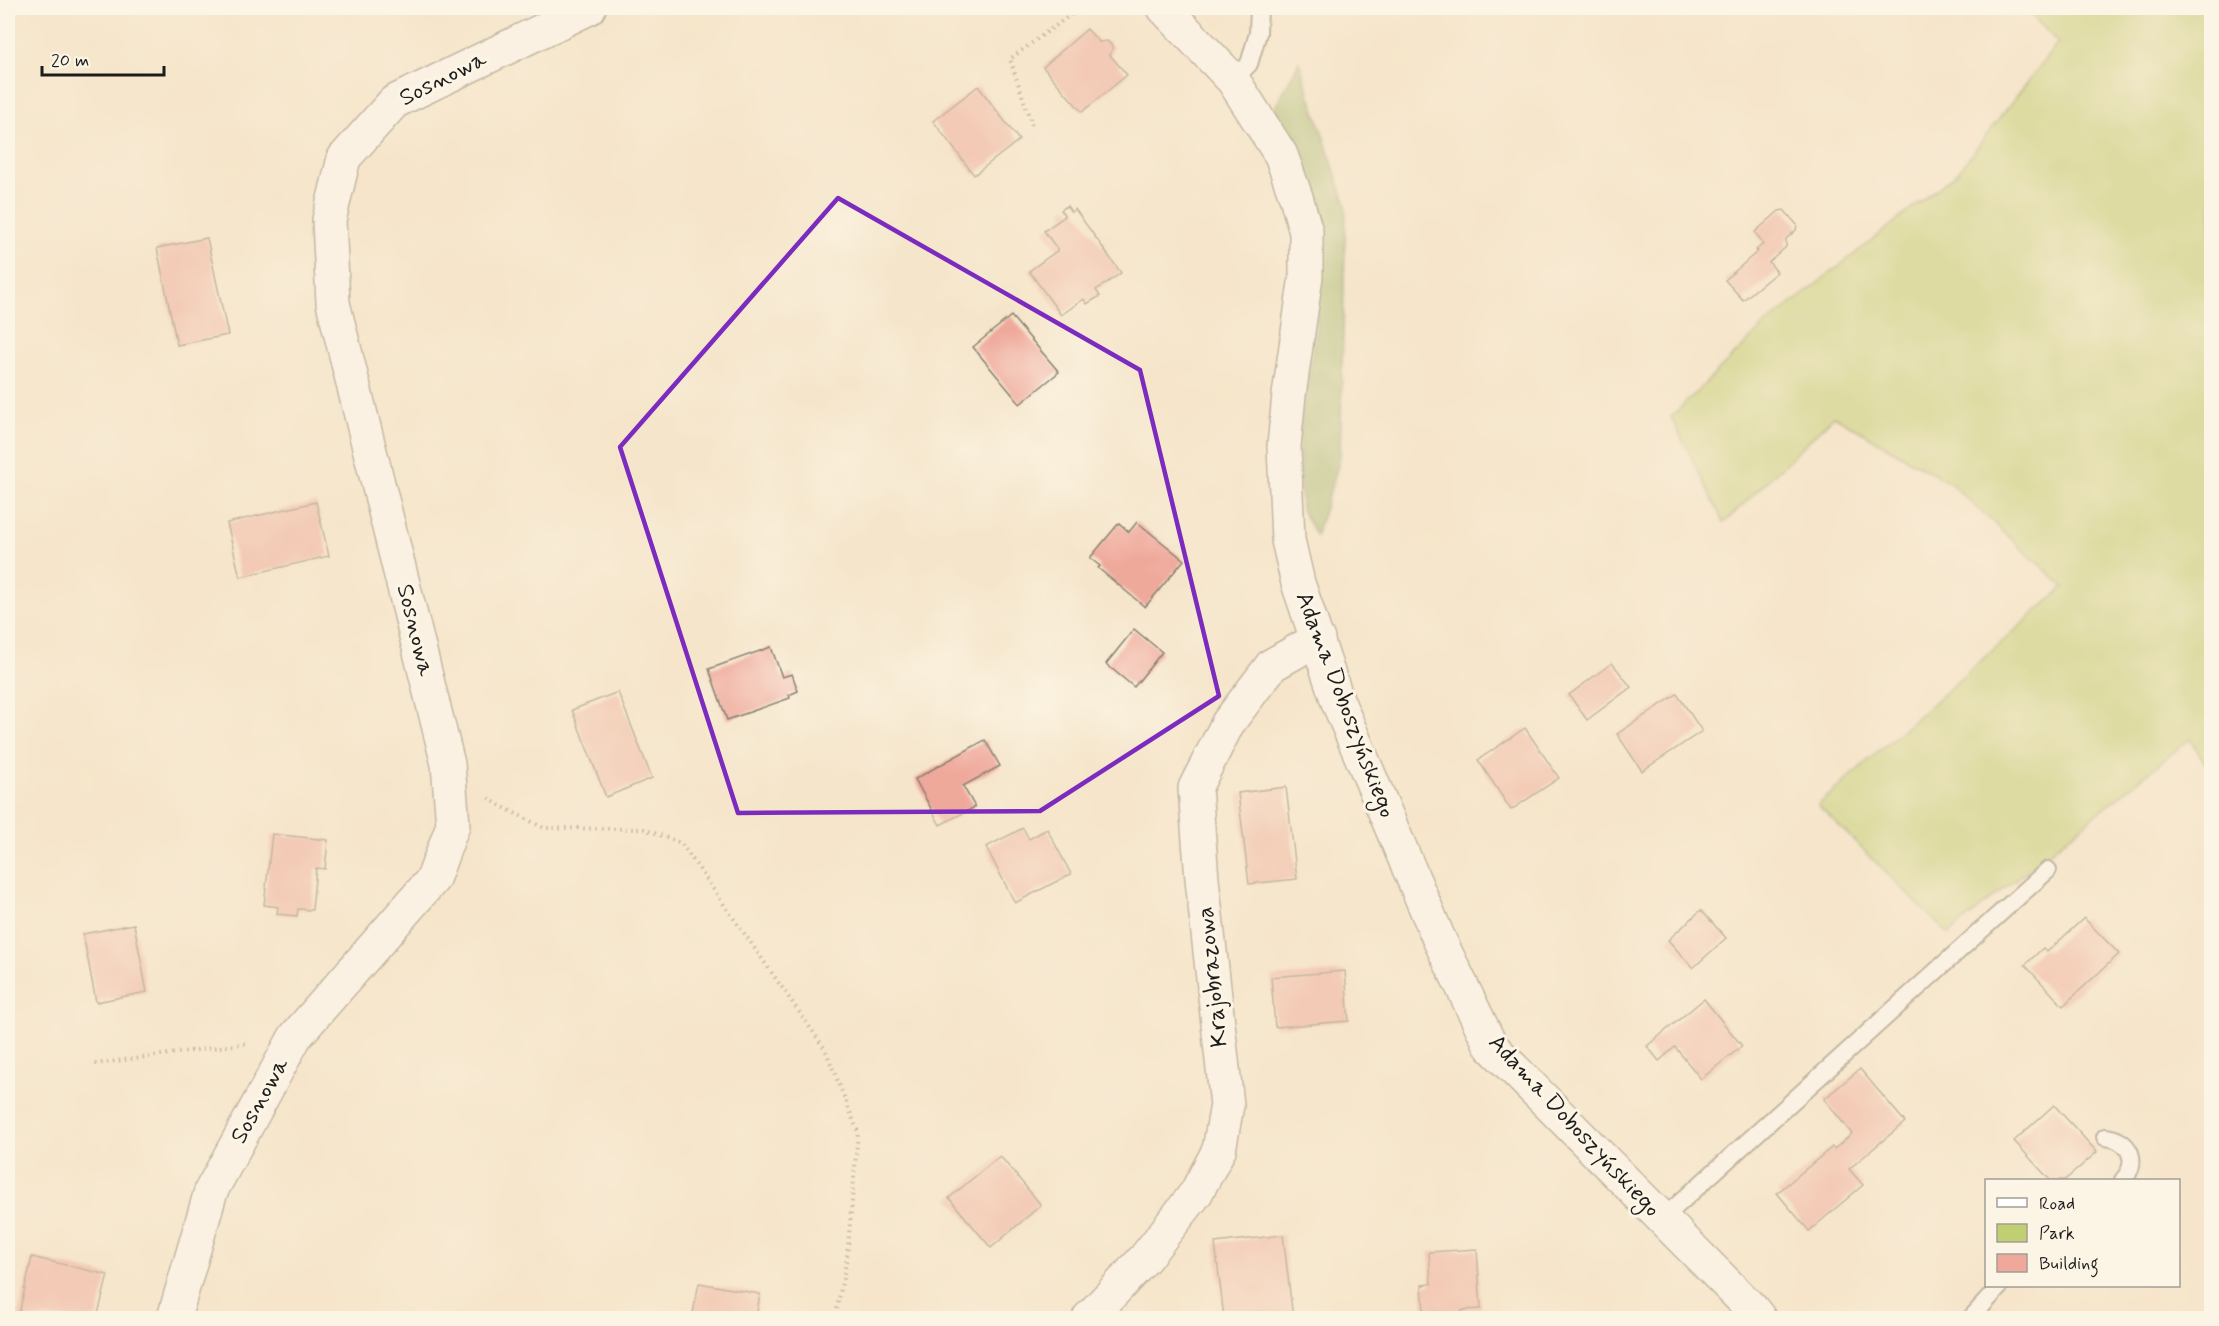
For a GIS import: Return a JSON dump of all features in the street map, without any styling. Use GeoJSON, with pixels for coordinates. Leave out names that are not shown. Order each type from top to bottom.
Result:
{"type":"FeatureCollection","features":[{"type":"Feature","properties":{"kind":"street","name":"Sosnowa"},"geometry":{"type":"LineString","coordinates":[[174,1318],[211,1191],[295,1037],[432,879],[453,825],[448,764],[333,303],[329,219],[345,158],[394,102],[589,8]]}},
{"type":"Feature","properties":{"kind":"street","name":"Adama Doboszyńskiego"},"geometry":{"type":"LineString","coordinates":[[1164,8],[1233,80],[1281,155],[1306,232],[1306,276],[1284,446],[1288,540],[1298,583],[1338,702],[1434,928],[1491,1046],[1759,1318]]}},
{"type":"Feature","properties":{"kind":"street","name":"Krajobrazowa"},"geometry":{"type":"LineString","coordinates":[[1089,1318],[1145,1258],[1196,1193],[1219,1150],[1227,1105],[1202,879],[1195,788],[1228,723],[1272,664],[1318,639]]}},
{"type":"Feature","properties":{"kind":"lane"},"geometry":{"type":"LineString","coordinates":[[1233,80],[1249,64],[1258,33],[1258,8]]}},
{"type":"Feature","properties":{"kind":"lane"},"geometry":{"type":"LineString","coordinates":[[1662,1219],[2048,870]]}},
{"type":"Feature","properties":{"kind":"lane"},"geometry":{"type":"LineString","coordinates":[[2105,1137],[2122,1143],[2131,1154],[2132,1167],[2124,1179]]}},
{"type":"Feature","properties":{"kind":"lane"},"geometry":{"type":"LineString","coordinates":[[1971,1318],[1999,1287]]}},
{"type":"Feature","properties":{"kind":"path"},"geometry":{"type":"LineString","coordinates":[[1032,125],[1010,59],[1080,8]]}},
{"type":"Feature","properties":{"kind":"path"},"geometry":{"type":"LineString","coordinates":[[448,764],[497,804],[544,828],[644,829],[681,843],[709,882],[825,1049],[858,1132],[847,1258],[835,1318]]}},
{"type":"Feature","properties":{"kind":"path"},"geometry":{"type":"LineString","coordinates":[[95,1064],[295,1037]]}},
{"type":"Feature","properties":{"kind":"highlighted area"},"geometry":{"type":"Polygon","coordinates":[[[838,198],[1140,370],[1219,696],[1040,811],[738,813],[620,447],[838,198]]]}},
{"type":"Feature","properties":{"kind":"green space"},"geometry":{"type":"Polygon","coordinates":[[[2025,8],[2211,8],[2211,772],[2190,739],[1948,934],[1818,805],[2064,587],[1951,484],[1834,416],[1724,523],[1671,417],[1767,323],[1957,173],[2058,43],[2025,8]]]}},
{"type":"Feature","properties":{"kind":"green space"},"geometry":{"type":"Polygon","coordinates":[[[1299,62],[1346,205],[1340,459],[1316,536],[1301,509],[1299,437],[1317,325],[1319,217],[1275,107],[1299,62]]]}},
{"type":"Feature","properties":{"kind":"building"},"geometry":{"type":"Polygon","coordinates":[[[1087,29],[1099,42],[1107,41],[1113,47],[1110,55],[1127,75],[1082,112],[1043,67],[1087,29]]]}},
{"type":"Feature","properties":{"kind":"building"},"geometry":{"type":"Polygon","coordinates":[[[978,86],[1019,140],[974,175],[933,121],[978,86]]]}},
{"type":"Feature","properties":{"kind":"building"},"geometry":{"type":"Polygon","coordinates":[[[1067,206],[1071,212],[1075,209],[1121,273],[1096,290],[1100,296],[1087,304],[1084,299],[1061,315],[1029,271],[1058,250],[1044,231],[1065,216],[1061,210],[1067,206]]]}},
{"type":"Feature","properties":{"kind":"building"},"geometry":{"type":"Polygon","coordinates":[[[1784,210],[1797,225],[1796,230],[1786,239],[1786,247],[1769,262],[1777,272],[1743,300],[1725,280],[1763,244],[1755,232],[1779,211],[1784,210]]]}},
{"type":"Feature","properties":{"kind":"building"},"geometry":{"type":"Polygon","coordinates":[[[207,238],[228,335],[177,345],[157,248],[207,238]]]}},
{"type":"Feature","properties":{"kind":"building"},"geometry":{"type":"Polygon","coordinates":[[[1011,316],[1059,372],[1020,404],[973,347],[1011,316]]]}},
{"type":"Feature","properties":{"kind":"building"},"geometry":{"type":"Polygon","coordinates":[[[316,502],[329,556],[240,577],[227,523],[316,502]]]}},
{"type":"Feature","properties":{"kind":"building"},"geometry":{"type":"Polygon","coordinates":[[[1137,522],[1184,560],[1145,607],[1098,568],[1100,566],[1090,558],[1119,523],[1129,532],[1137,522]]]}},
{"type":"Feature","properties":{"kind":"building"},"geometry":{"type":"Polygon","coordinates":[[[1134,629],[1162,652],[1134,687],[1106,664],[1134,629]]]}},
{"type":"Feature","properties":{"kind":"building"},"geometry":{"type":"Polygon","coordinates":[[[771,647],[782,677],[792,674],[798,691],[789,695],[790,698],[727,720],[709,669],[771,647]]]}},
{"type":"Feature","properties":{"kind":"building"},"geometry":{"type":"Polygon","coordinates":[[[1612,663],[1631,687],[1587,720],[1569,695],[1612,663]]]}},
{"type":"Feature","properties":{"kind":"building"},"geometry":{"type":"Polygon","coordinates":[[[618,692],[652,778],[606,797],[572,710],[618,692]]]}},
{"type":"Feature","properties":{"kind":"building"},"geometry":{"type":"Polygon","coordinates":[[[1677,694],[1702,731],[1642,771],[1617,734],[1677,694]]]}},
{"type":"Feature","properties":{"kind":"building"},"geometry":{"type":"Polygon","coordinates":[[[1525,728],[1559,778],[1511,810],[1478,760],[1525,728]]]}},
{"type":"Feature","properties":{"kind":"building"},"geometry":{"type":"Polygon","coordinates":[[[985,740],[1000,766],[963,786],[975,807],[940,825],[915,779],[985,740]]]}},
{"type":"Feature","properties":{"kind":"building"},"geometry":{"type":"Polygon","coordinates":[[[1286,787],[1297,879],[1249,884],[1238,793],[1286,787]]]}},
{"type":"Feature","properties":{"kind":"building"},"geometry":{"type":"Polygon","coordinates":[[[1023,828],[1029,839],[1047,829],[1071,874],[1015,903],[986,847],[1023,828]]]}},
{"type":"Feature","properties":{"kind":"building"},"geometry":{"type":"Polygon","coordinates":[[[272,834],[328,840],[325,869],[316,868],[312,910],[298,909],[297,916],[277,914],[278,907],[264,905],[272,834]]]}},
{"type":"Feature","properties":{"kind":"building"},"geometry":{"type":"Polygon","coordinates":[[[1701,910],[1726,938],[1693,968],[1668,940],[1701,910]]]}},
{"type":"Feature","properties":{"kind":"building"},"geometry":{"type":"Polygon","coordinates":[[[2084,918],[2119,954],[2063,1006],[2025,965],[2043,948],[2047,952],[2084,918]]]}},
{"type":"Feature","properties":{"kind":"building"},"geometry":{"type":"Polygon","coordinates":[[[134,924],[147,992],[96,1002],[83,934],[134,924]]]}},
{"type":"Feature","properties":{"kind":"building"},"geometry":{"type":"Polygon","coordinates":[[[1345,971],[1349,1021],[1275,1027],[1271,977],[1345,971]]]}},
{"type":"Feature","properties":{"kind":"building"},"geometry":{"type":"Polygon","coordinates":[[[1704,999],[1742,1046],[1701,1079],[1675,1047],[1659,1061],[1647,1046],[1704,999]]]}},
{"type":"Feature","properties":{"kind":"building"},"geometry":{"type":"Polygon","coordinates":[[[1860,1069],[1905,1122],[1849,1169],[1863,1185],[1809,1231],[1777,1193],[1832,1147],[1834,1149],[1852,1134],[1824,1099],[1860,1069]]]}},
{"type":"Feature","properties":{"kind":"building"},"geometry":{"type":"Polygon","coordinates":[[[2054,1105],[2097,1152],[2066,1179],[2049,1179],[2014,1141],[2054,1105]]]}},
{"type":"Feature","properties":{"kind":"building"},"geometry":{"type":"Polygon","coordinates":[[[1000,1156],[1041,1205],[991,1248],[949,1198],[1000,1156]]]}},
{"type":"Feature","properties":{"kind":"building"},"geometry":{"type":"Polygon","coordinates":[[[1283,1235],[1293,1318],[1224,1318],[1215,1243],[1283,1235]]]}},
{"type":"Feature","properties":{"kind":"building"},"geometry":{"type":"Polygon","coordinates":[[[1477,1249],[1481,1309],[1463,1310],[1458,1317],[1449,1318],[1442,1312],[1424,1312],[1422,1285],[1431,1284],[1429,1252],[1477,1249]]]}},
{"type":"Feature","properties":{"kind":"building"},"geometry":{"type":"Polygon","coordinates":[[[32,1257],[108,1275],[97,1318],[18,1318],[32,1257]]]}},
{"type":"Feature","properties":{"kind":"building"},"geometry":{"type":"Polygon","coordinates":[[[699,1283],[760,1294],[756,1318],[692,1318],[699,1283]]]}}]}
